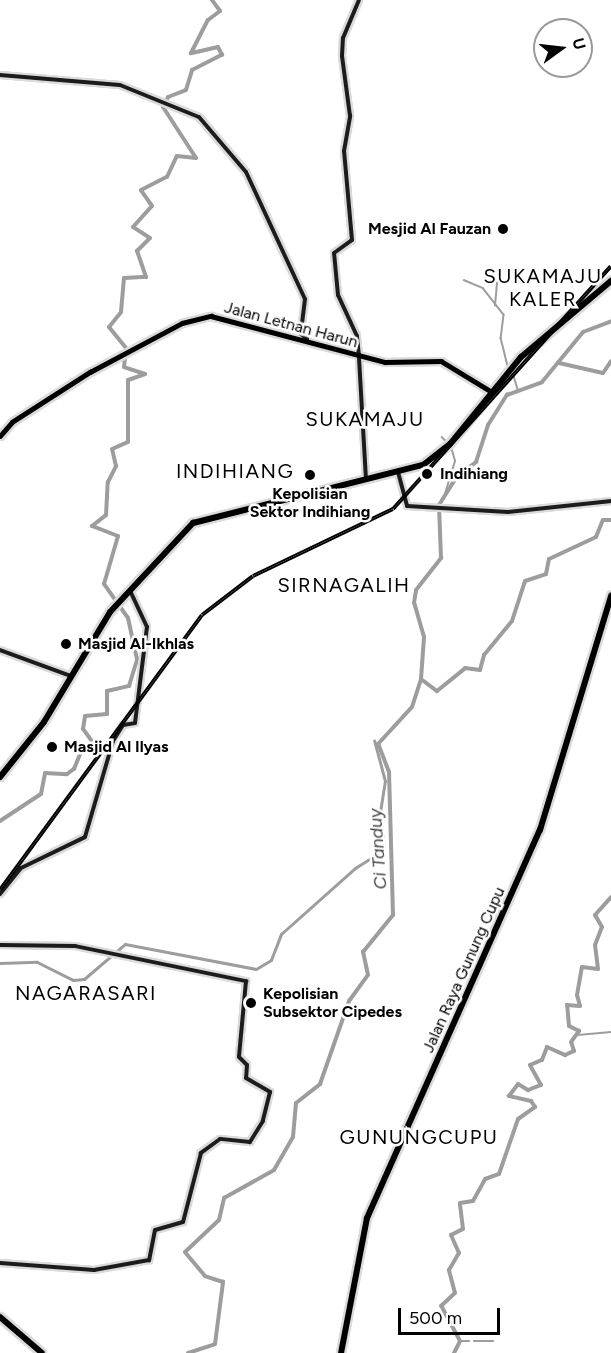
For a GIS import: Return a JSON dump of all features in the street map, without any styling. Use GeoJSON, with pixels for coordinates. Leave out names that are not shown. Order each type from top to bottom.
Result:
{"type":"FeatureCollection","features":[{"type":"Feature","properties":{"kind":"highway"},"geometry":{"type":"LineString","coordinates":[[0,777],[111,611],[195,522],[423,465],[449,445],[490,392],[555,324],[611,281]]}},
{"type":"Feature","properties":{"kind":"highway","name":"Jalan Raya Gunung Cupu"},"geometry":{"type":"LineString","coordinates":[[341,1353],[367,1218],[540,830],[611,596]]}},
{"type":"Feature","properties":{"kind":"highway"},"geometry":{"type":"LineString","coordinates":[[0,1317],[42,1353]]}},
{"type":"Feature","properties":{"kind":"main road","name":"Jalan Letnan Harun"},"geometry":{"type":"LineString","coordinates":[[0,438],[40,405],[123,356],[179,326],[216,318],[388,364],[436,362],[456,370],[490,392]]}},
{"type":"Feature","properties":{"kind":"street"},"geometry":{"type":"LineString","coordinates":[[359,0],[343,38],[342,56],[350,116],[344,151],[352,240],[334,253],[338,295],[356,333],[366,479]]}},
{"type":"Feature","properties":{"kind":"street"},"geometry":{"type":"LineString","coordinates":[[0,75],[110,83],[199,117],[242,164],[307,307],[301,336],[319,345]]}},
{"type":"Feature","properties":{"kind":"street"},"geometry":{"type":"LineString","coordinates":[[398,472],[407,506],[508,512],[611,501]]}},
{"type":"Feature","properties":{"kind":"street"},"geometry":{"type":"LineString","coordinates":[[0,894],[21,868],[81,839],[113,741],[123,725],[135,723],[142,695],[147,627],[131,592]]}},
{"type":"Feature","properties":{"kind":"street"},"geometry":{"type":"LineString","coordinates":[[0,650],[68,676]]}},
{"type":"Feature","properties":{"kind":"street"},"geometry":{"type":"LineString","coordinates":[[0,945],[46,943],[112,952],[246,981],[238,1056],[247,1065],[246,1078],[269,1091],[264,1120],[250,1142],[220,1138],[201,1153],[182,1223],[155,1230],[148,1260],[94,1270],[0,1263]]}},
{"type":"Feature","properties":{"kind":"waterway"},"geometry":{"type":"LineString","coordinates":[[0,821],[41,794],[45,773],[67,774],[74,769],[82,749],[94,744],[83,729],[85,716],[107,714],[107,691],[129,686],[137,659],[128,618],[104,584],[118,536],[92,526],[106,515],[108,482],[116,466],[112,449],[128,442],[128,380],[145,374],[124,367],[126,348],[109,327],[121,312],[124,278],[146,277],[137,251],[150,238],[133,227],[152,206],[141,190],[167,177],[177,156],[196,158],[163,107],[168,97],[186,90],[192,70],[222,55],[218,47],[191,53],[208,20],[220,11],[212,0]]}},
{"type":"Feature","properties":{"kind":"waterway"},"geometry":{"type":"LineString","coordinates":[[464,280],[483,288],[504,315],[501,338],[508,367]]}},
{"type":"Feature","properties":{"kind":"waterway"},"geometry":{"type":"LineString","coordinates":[[495,306],[497,281]]}},
{"type":"Feature","properties":{"kind":"waterway","name":"Ci Tanduy"},"geometry":{"type":"LineString","coordinates":[[188,1353],[215,1344],[223,1282],[205,1276],[185,1252],[219,1220],[224,1198],[274,1170],[293,1137],[296,1103],[320,1084],[349,1001],[368,975],[363,952],[393,915],[389,772],[378,744],[412,707],[421,679],[424,637],[414,603],[416,590],[441,558],[439,505],[457,476],[476,462],[488,425],[507,395],[542,382],[583,332],[611,321]]}},
{"type":"Feature","properties":{"kind":"waterway"},"geometry":{"type":"LineString","coordinates":[[559,363],[603,373],[611,361]]}},
{"type":"Feature","properties":{"kind":"waterway"},"geometry":{"type":"LineString","coordinates":[[513,373],[518,389]]}},
{"type":"Feature","properties":{"kind":"waterway"},"geometry":{"type":"LineString","coordinates":[[442,437],[448,443]]}},
{"type":"Feature","properties":{"kind":"waterway"},"geometry":{"type":"LineString","coordinates":[[445,494],[455,461],[451,447]]}},
{"type":"Feature","properties":{"kind":"waterway"},"geometry":{"type":"LineString","coordinates":[[421,679],[437,691],[465,668],[480,670],[484,655],[512,621],[525,581],[546,574],[549,559],[596,537],[603,520],[611,520]]}},
{"type":"Feature","properties":{"kind":"waterway"},"geometry":{"type":"LineString","coordinates":[[0,963],[37,962],[73,980],[84,979],[125,944],[256,969],[271,960],[281,934],[355,868],[384,850],[380,812],[385,781],[374,740]]}},
{"type":"Feature","properties":{"kind":"waterway"},"geometry":{"type":"LineString","coordinates":[[454,1353],[460,1341],[441,1306],[455,1293],[449,1270],[459,1253],[451,1235],[463,1229],[460,1203],[473,1201],[485,1179],[499,1174],[518,1119],[535,1107],[531,1101],[509,1096],[518,1084],[528,1090],[541,1085],[530,1065],[542,1060],[547,1047],[565,1055],[574,1051],[571,1042],[579,1031],[569,1026],[567,1005],[580,1006],[577,995],[582,967],[598,969],[595,945],[602,927],[595,915],[611,897]]}},
{"type":"Feature","properties":{"kind":"waterway"},"geometry":{"type":"LineString","coordinates":[[578,1035],[611,1032]]}},
{"type":"Feature","properties":{"kind":"waterway"},"geometry":{"type":"LineString","coordinates":[[460,1341],[469,1341]]}},
{"type":"Feature","properties":{"kind":"waterway"},"geometry":{"type":"LineString","coordinates":[[474,1341],[493,1341]]}},
{"type":"Feature","properties":{"kind":"railway"},"geometry":{"type":"LineString","coordinates":[[0,890],[202,615],[253,576],[393,509],[611,266]]}},
{"type":"Feature","properties":{"kind":"place","name":"Mesjid Al Fauzan"},"geometry":{"type":"Point","coordinates":[503,229]}},
{"type":"Feature","properties":{"kind":"place","name":"Indihiang"},"geometry":{"type":"Point","coordinates":[427,474]}},
{"type":"Feature","properties":{"kind":"place","name":"Kepolisian Sektor Indihiang"},"geometry":{"type":"Point","coordinates":[310,475]}},
{"type":"Feature","properties":{"kind":"place","name":"Masjid Al-Ikhlas"},"geometry":{"type":"Point","coordinates":[66,644]}},
{"type":"Feature","properties":{"kind":"place","name":"Masjid Al Ilyas"},"geometry":{"type":"Point","coordinates":[52,747]}},
{"type":"Feature","properties":{"kind":"place","name":"Kepolisian Subsektor Cipedes"},"geometry":{"type":"Point","coordinates":[251,1003]}},
{"type":"Feature","properties":{"kind":"district","name":"SUKAMAJU KALER"},"geometry":{"type":"Point","coordinates":[543,288]}},
{"type":"Feature","properties":{"kind":"district","name":"SUKAMAJU"},"geometry":{"type":"Point","coordinates":[365,419]}},
{"type":"Feature","properties":{"kind":"district","name":"INDIHIANG"},"geometry":{"type":"Point","coordinates":[235,471]}},
{"type":"Feature","properties":{"kind":"district","name":"SIRNAGALIH"},"geometry":{"type":"Point","coordinates":[344,585]}},
{"type":"Feature","properties":{"kind":"district","name":"NAGARASARI"},"geometry":{"type":"Point","coordinates":[86,993]}},
{"type":"Feature","properties":{"kind":"district","name":"GUNUNGCUPU"},"geometry":{"type":"Point","coordinates":[419,1137]}}]}
